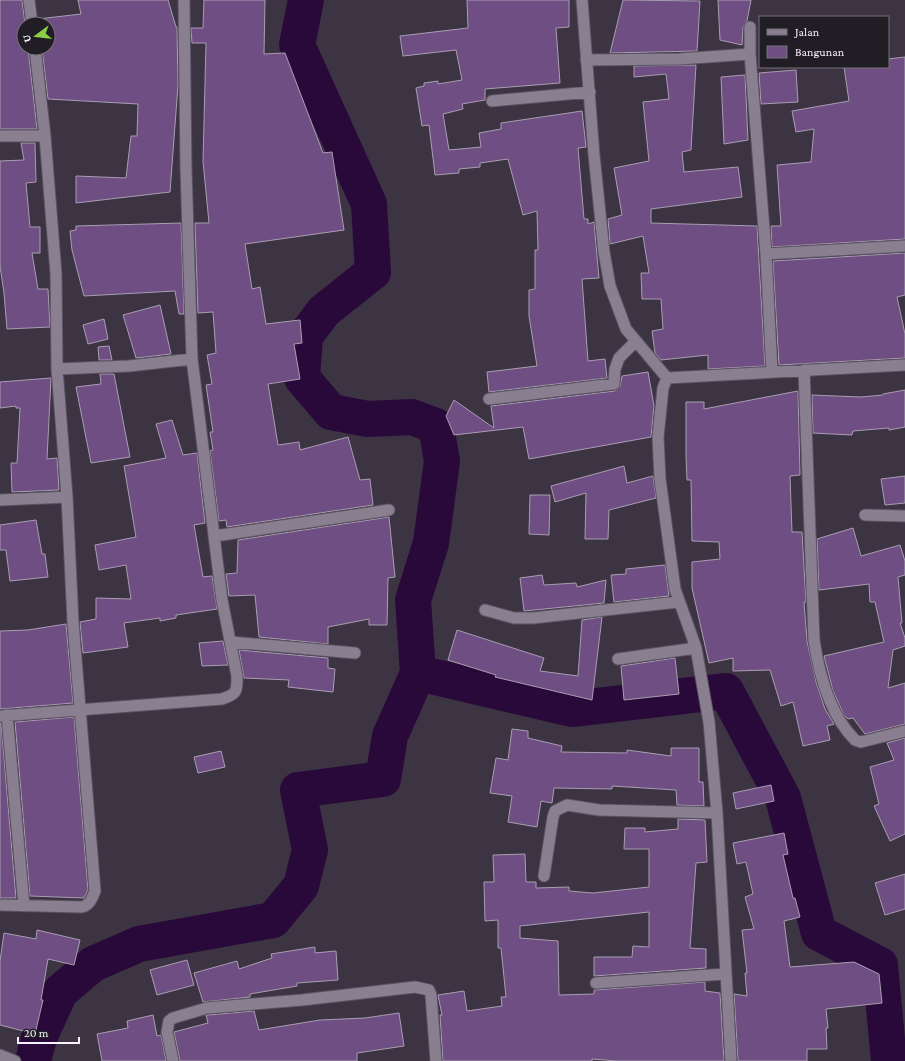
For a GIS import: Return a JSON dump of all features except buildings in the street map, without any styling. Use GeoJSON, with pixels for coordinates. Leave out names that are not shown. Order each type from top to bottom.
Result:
{"type":"FeatureCollection","features":[{"type":"Feature","properties":{"kind":"street"},"geometry":{"type":"LineString","coordinates":[[29,0],[31,16]]}},
{"type":"Feature","properties":{"kind":"street"},"geometry":{"type":"LineString","coordinates":[[24,906],[4,716],[80,708],[222,699],[233,695],[237,689],[237,676],[222,600],[192,359],[186,169],[184,0]]}},
{"type":"Feature","properties":{"kind":"street"},"geometry":{"type":"LineString","coordinates":[[582,0],[586,60],[605,259],[610,286],[626,329],[635,342],[666,378]]}},
{"type":"Feature","properties":{"kind":"street"},"geometry":{"type":"LineString","coordinates":[[750,27],[750,54],[766,254],[772,372]]}},
{"type":"Feature","properties":{"kind":"street"},"geometry":{"type":"LineString","coordinates":[[586,60],[679,59],[750,54]]}},
{"type":"Feature","properties":{"kind":"street"},"geometry":{"type":"LineString","coordinates":[[0,905],[82,907],[87,906],[92,899],[95,890],[73,622],[67,497],[57,369],[56,274],[45,136],[36,56]]}},
{"type":"Feature","properties":{"kind":"street"},"geometry":{"type":"LineString","coordinates":[[492,101],[590,92]]}},
{"type":"Feature","properties":{"kind":"street"},"geometry":{"type":"LineString","coordinates":[[0,136],[45,136]]}},
{"type":"Feature","properties":{"kind":"street"},"geometry":{"type":"LineString","coordinates":[[766,254],[905,246]]}},
{"type":"Feature","properties":{"kind":"street"},"geometry":{"type":"LineString","coordinates":[[489,399],[614,384],[615,369],[620,358],[635,342]]}},
{"type":"Feature","properties":{"kind":"street"},"geometry":{"type":"LineString","coordinates":[[57,369],[129,366],[192,359]]}},
{"type":"Feature","properties":{"kind":"street"},"geometry":{"type":"LineString","coordinates":[[666,378],[905,366]]}},
{"type":"Feature","properties":{"kind":"street"},"geometry":{"type":"LineString","coordinates":[[804,370],[814,640],[822,681],[835,710],[855,740],[861,742],[905,731]]}},
{"type":"Feature","properties":{"kind":"street"},"geometry":{"type":"LineString","coordinates":[[666,378],[660,410],[658,437],[660,472],[667,540],[678,602],[686,617],[697,650],[709,722],[717,813],[730,1061]]}},
{"type":"Feature","properties":{"kind":"street"},"geometry":{"type":"LineString","coordinates":[[0,500],[67,497]]}},
{"type":"Feature","properties":{"kind":"street"},"geometry":{"type":"LineString","coordinates":[[215,536],[389,510]]}},
{"type":"Feature","properties":{"kind":"street"},"geometry":{"type":"LineString","coordinates":[[865,515],[905,516]]}},
{"type":"Feature","properties":{"kind":"street"},"geometry":{"type":"LineString","coordinates":[[485,610],[514,618],[533,618],[678,602]]}},
{"type":"Feature","properties":{"kind":"street"},"geometry":{"type":"LineString","coordinates":[[231,642],[355,653]]}},
{"type":"Feature","properties":{"kind":"street"},"geometry":{"type":"LineString","coordinates":[[618,658],[697,650]]}},
{"type":"Feature","properties":{"kind":"street"},"geometry":{"type":"LineString","coordinates":[[544,876],[553,817],[560,807],[567,805],[599,810],[717,813]]}},
{"type":"Feature","properties":{"kind":"street"},"geometry":{"type":"LineString","coordinates":[[596,983],[725,974]]}},
{"type":"Feature","properties":{"kind":"street"},"geometry":{"type":"LineString","coordinates":[[173,1061],[167,1032],[169,1021],[173,1018],[207,1008],[302,1000],[415,987],[429,990],[431,995],[436,1061]]}},
{"type":"Feature","properties":{"kind":"street"},"geometry":{"type":"LineString","coordinates":[[0,1055],[15,1061]]}},
{"type":"Feature","properties":{"kind":"waterway"},"geometry":{"type":"LineString","coordinates":[[33,1061],[39,1038],[60,992],[93,964],[139,944],[273,920],[301,886],[310,850],[298,790],[383,779],[390,736],[418,673],[413,600],[431,543],[442,461],[436,426],[412,417],[368,419],[331,412],[302,378],[305,336],[324,311],[373,272],[369,204],[297,45],[306,0]]}},
{"type":"Feature","properties":{"kind":"waterway"},"geometry":{"type":"LineString","coordinates":[[418,673],[572,709],[726,691],[783,798],[819,933],[880,965],[889,1061]]}}]}
